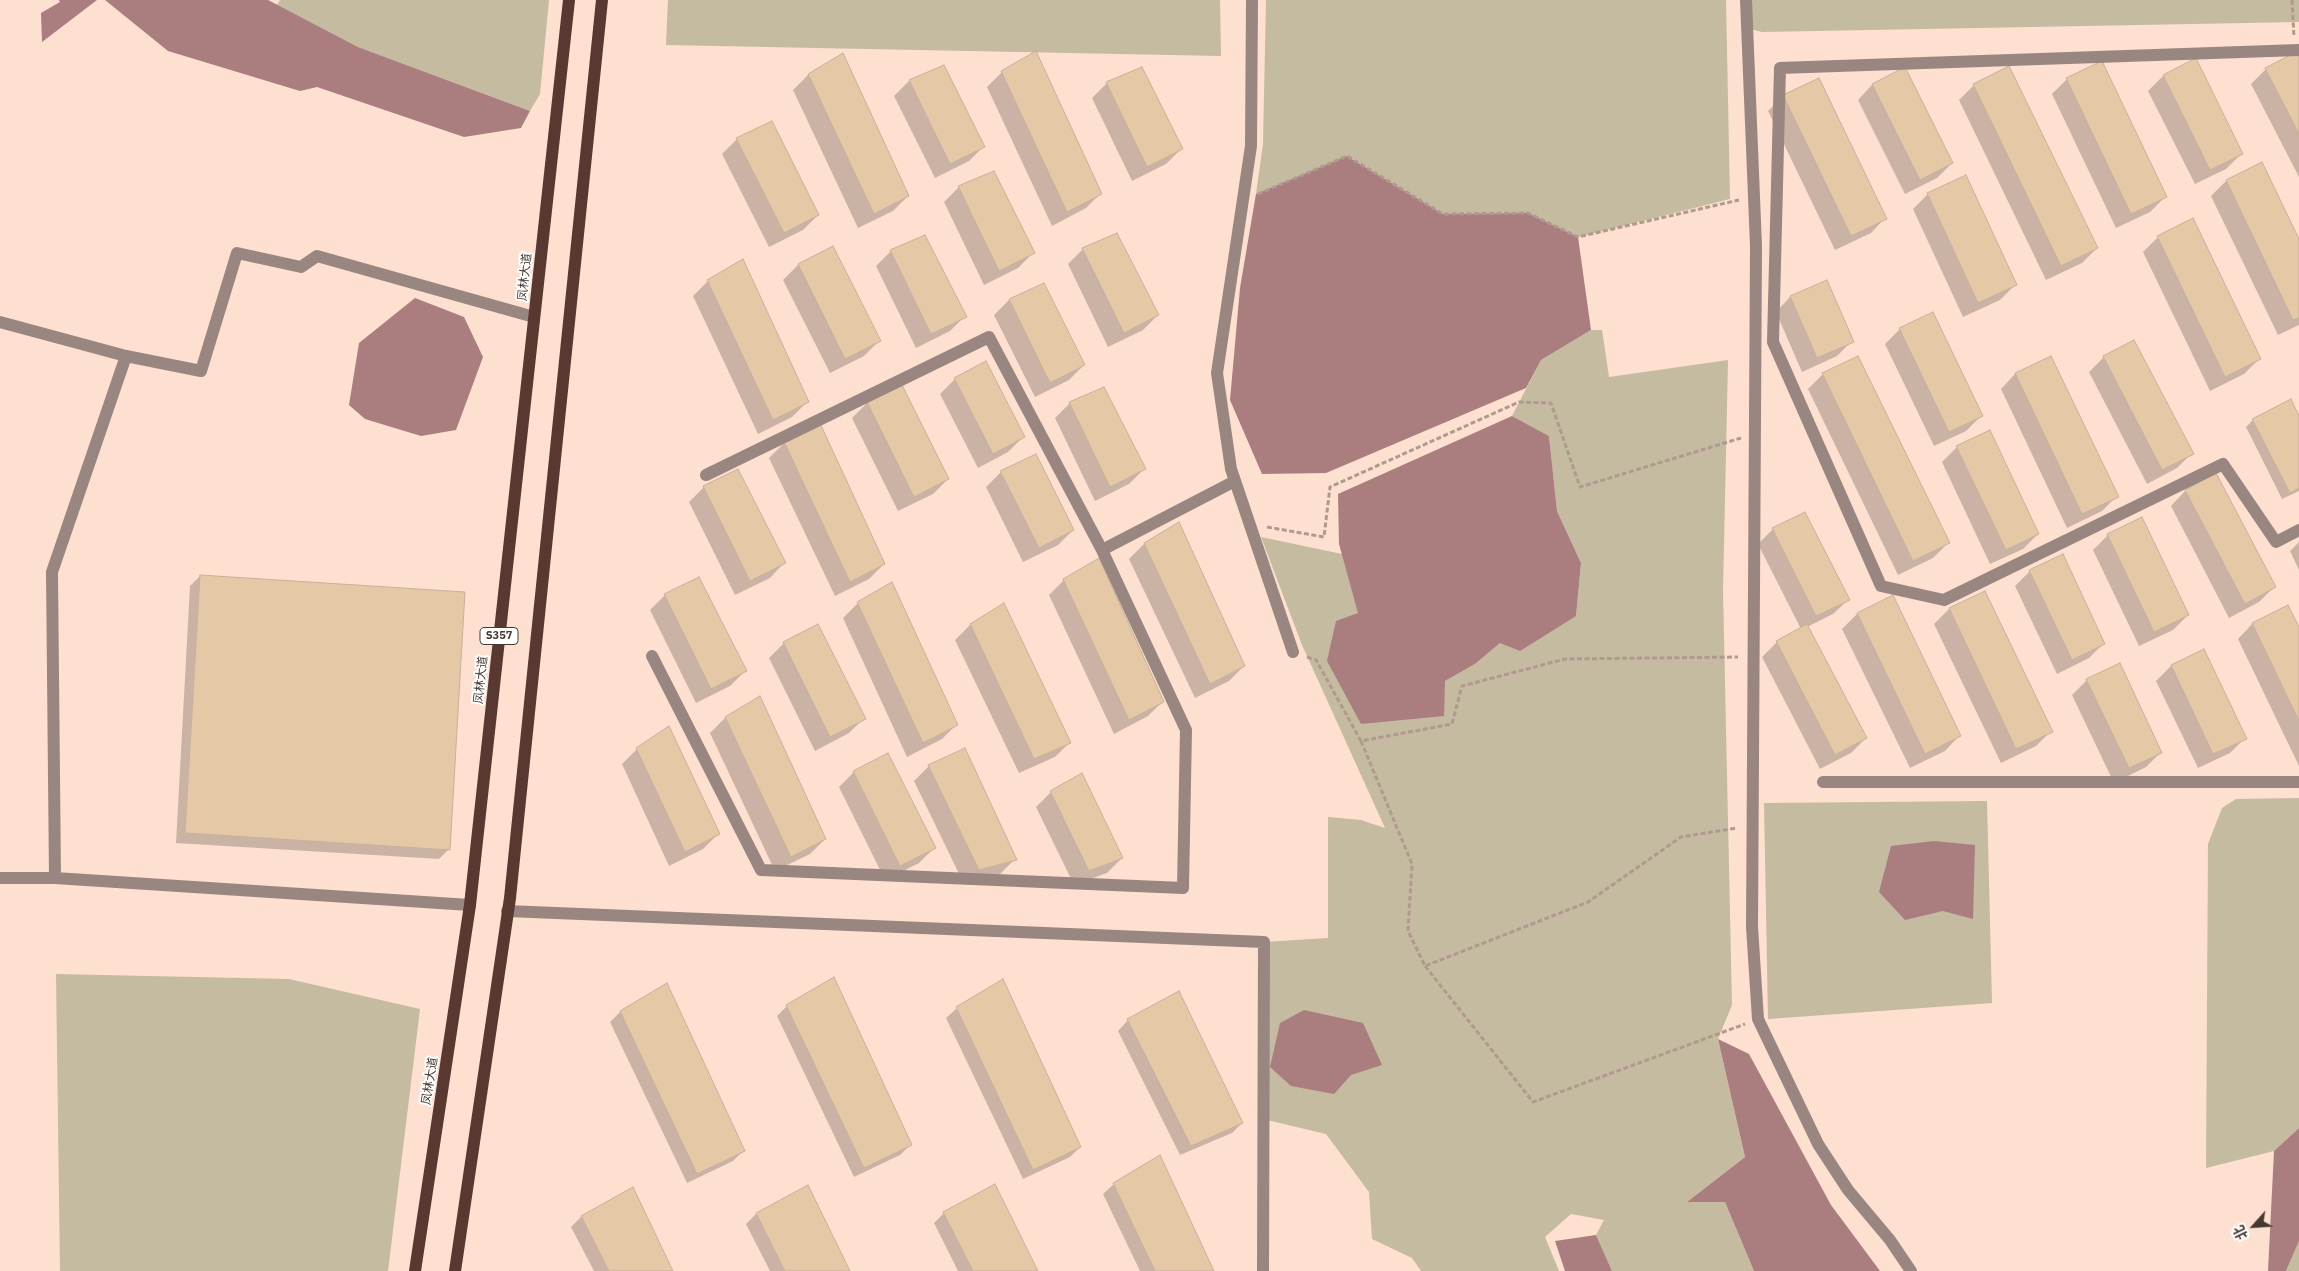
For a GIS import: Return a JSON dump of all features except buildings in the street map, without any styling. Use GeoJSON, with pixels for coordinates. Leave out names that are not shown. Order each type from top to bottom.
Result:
{"type":"FeatureCollection","features":[{"type":"Feature","properties":{"kind":"main road","name":"凤林大道"},"geometry":{"type":"LineString","coordinates":[[415,1271],[470,905],[568,0]]}},
{"type":"Feature","properties":{"kind":"main road","name":"S357"},"geometry":{"type":"LineString","coordinates":[[455,1271],[508,911],[602,0]]}},
{"type":"Feature","properties":{"kind":"street"},"geometry":{"type":"LineString","coordinates":[[1252,0],[1251,146],[1217,373],[1230,469],[1293,652]]}},
{"type":"Feature","properties":{"kind":"street"},"geometry":{"type":"LineString","coordinates":[[1746,0],[1756,285],[1752,927],[1758,1018],[1818,1144],[1848,1190],[1890,1240],[1911,1271]]}},
{"type":"Feature","properties":{"kind":"street"},"geometry":{"type":"LineString","coordinates":[[2297,50],[1780,68],[1773,342],[1881,586],[1944,600],[2223,464],[2276,542],[2299,530]]}},
{"type":"Feature","properties":{"kind":"street"},"geometry":{"type":"LineString","coordinates":[[0,322],[126,356],[200,371],[236,253],[301,267],[317,256],[534,317]]}},
{"type":"Feature","properties":{"kind":"street"},"geometry":{"type":"LineString","coordinates":[[1756,285],[1775,284]]}},
{"type":"Feature","properties":{"kind":"street"},"geometry":{"type":"LineString","coordinates":[[652,656],[761,870],[1183,888],[1186,730],[1102,550],[989,338],[706,475]]}},
{"type":"Feature","properties":{"kind":"street"},"geometry":{"type":"LineString","coordinates":[[55,878],[52,572],[126,356]]}},
{"type":"Feature","properties":{"kind":"street"},"geometry":{"type":"LineString","coordinates":[[1102,550],[1235,481]]}},
{"type":"Feature","properties":{"kind":"street"},"geometry":{"type":"LineString","coordinates":[[1823,782],[2299,782]]}},
{"type":"Feature","properties":{"kind":"street"},"geometry":{"type":"LineString","coordinates":[[0,878],[55,878],[470,905]]}},
{"type":"Feature","properties":{"kind":"street"},"geometry":{"type":"LineString","coordinates":[[508,911],[1264,942],[1263,1271]]}},
{"type":"Feature","properties":{"kind":"path"},"geometry":{"type":"LineString","coordinates":[[2292,0],[2297,50]]}},
{"type":"Feature","properties":{"kind":"path"},"geometry":{"type":"LineString","coordinates":[[1243,200],[1348,156],[1443,214],[1528,214],[1578,237],[1754,197]]}},
{"type":"Feature","properties":{"kind":"path"},"geometry":{"type":"LineString","coordinates":[[1249,524],[1324,537],[1330,487],[1519,402],[1551,403],[1580,487],[1755,434]]}},
{"type":"Feature","properties":{"kind":"path"},"geometry":{"type":"LineString","coordinates":[[1293,652],[1316,660],[1361,741],[1412,864],[1408,931],[1425,966],[1533,1102],[1758,1018]]}},
{"type":"Feature","properties":{"kind":"path"},"geometry":{"type":"LineString","coordinates":[[1361,741],[1452,724],[1462,686],[1565,659],[1753,657]]}},
{"type":"Feature","properties":{"kind":"path"},"geometry":{"type":"LineString","coordinates":[[1425,966],[1588,902],[1681,837],[1752,825]]}},
{"type":"Feature","properties":{"kind":"shaded area"},"geometry":{"type":"Polygon","coordinates":[[[59,0],[97,0],[42,42],[41,13],[60,2],[59,0]]]}},
{"type":"Feature","properties":{"kind":"shaded area"},"geometry":{"type":"Polygon","coordinates":[[[105,0],[268,0],[358,47],[530,111],[521,128],[464,137],[317,87],[300,91],[168,51],[105,0]]]}},
{"type":"Feature","properties":{"kind":"shaded area"},"geometry":{"type":"Polygon","coordinates":[[[280,0],[549,0],[540,94],[530,111],[358,47],[277,5],[280,0]]]}},
{"type":"Feature","properties":{"kind":"shaded area"},"geometry":{"type":"Polygon","coordinates":[[[668,0],[1220,0],[1221,56],[666,45],[668,0]]]}},
{"type":"Feature","properties":{"kind":"shaded area"},"geometry":{"type":"Polygon","coordinates":[[[1266,0],[1726,0],[1730,199],[1578,237],[1528,213],[1443,214],[1348,156],[1256,194],[1263,144],[1266,0]]]}},
{"type":"Feature","properties":{"kind":"shaded area"},"geometry":{"type":"Polygon","coordinates":[[[1746,0],[2299,0],[2299,22],[1762,32],[1747,28],[1746,0]]]}},
{"type":"Feature","properties":{"kind":"shaded area"},"geometry":{"type":"Polygon","coordinates":[[[1347,156],[1443,214],[1528,213],[1578,237],[1591,330],[1541,360],[1526,388],[1326,473],[1262,474],[1230,400],[1240,288],[1256,194],[1347,156]]]}},
{"type":"Feature","properties":{"kind":"shaded area"},"geometry":{"type":"Polygon","coordinates":[[[415,298],[464,317],[483,357],[456,430],[421,436],[365,419],[349,405],[359,343],[415,298]]]}},
{"type":"Feature","properties":{"kind":"shaded area"},"geometry":{"type":"Polygon","coordinates":[[[1591,330],[1602,330],[1609,377],[1728,360],[1723,590],[1732,1005],[1718,1039],[1745,1157],[1687,1202],[1725,1202],[1754,1271],[1612,1271],[1596,1235],[1604,1220],[1571,1214],[1545,1237],[1559,1271],[1421,1271],[1412,1258],[1372,1239],[1369,1192],[1326,1134],[1267,1120],[1264,942],[1328,938],[1328,817],[1361,820],[1385,828],[1302,645],[1261,537],[1342,554],[1359,613],[1445,681],[1475,664],[1500,643],[1576,616],[1581,563],[1557,511],[1549,436],[1512,416],[1541,360],[1591,330]]]}},
{"type":"Feature","properties":{"kind":"shaded area"},"geometry":{"type":"Polygon","coordinates":[[[1512,416],[1549,436],[1557,511],[1581,563],[1576,616],[1520,651],[1500,643],[1475,664],[1445,681],[1444,716],[1361,724],[1327,661],[1336,621],[1358,613],[1339,544],[1338,494],[1512,416]]]}},
{"type":"Feature","properties":{"kind":"shaded area"},"geometry":{"type":"Polygon","coordinates":[[[2299,798],[2299,1128],[2274,1151],[2206,1168],[2208,844],[2222,808],[2236,799],[2299,798]]]}},
{"type":"Feature","properties":{"kind":"shaded area"},"geometry":{"type":"Polygon","coordinates":[[[1987,801],[1992,1003],[1768,1019],[1764,803],[1987,801]]]}},
{"type":"Feature","properties":{"kind":"shaded area"},"geometry":{"type":"Polygon","coordinates":[[[1934,841],[1975,845],[1973,919],[1943,911],[1905,920],[1879,892],[1891,846],[1934,841]]]}},
{"type":"Feature","properties":{"kind":"shaded area"},"geometry":{"type":"Polygon","coordinates":[[[56,974],[289,979],[420,1009],[388,1271],[60,1271],[56,974]]]}},
{"type":"Feature","properties":{"kind":"shaded area"},"geometry":{"type":"Polygon","coordinates":[[[1304,1010],[1363,1023],[1382,1065],[1351,1075],[1334,1094],[1291,1086],[1270,1067],[1280,1023],[1304,1010]]]}},
{"type":"Feature","properties":{"kind":"shaded area"},"geometry":{"type":"Polygon","coordinates":[[[1718,1039],[1749,1054],[1831,1205],[1880,1271],[1754,1271],[1725,1202],[1687,1202],[1745,1157],[1718,1039]]]}},
{"type":"Feature","properties":{"kind":"shaded area"},"geometry":{"type":"Polygon","coordinates":[[[2299,1128],[2299,1241],[2286,1271],[2268,1271],[2274,1151],[2299,1128]]]}},
{"type":"Feature","properties":{"kind":"shaded area"},"geometry":{"type":"Polygon","coordinates":[[[1596,1235],[1612,1271],[1565,1271],[1555,1241],[1596,1235]]]}},
{"type":"Feature","properties":{"kind":"shaded area"},"geometry":{"type":"Polygon","coordinates":[[[2299,1241],[2299,1271],[2286,1271],[2287,1269],[2299,1241]]]}}]}
